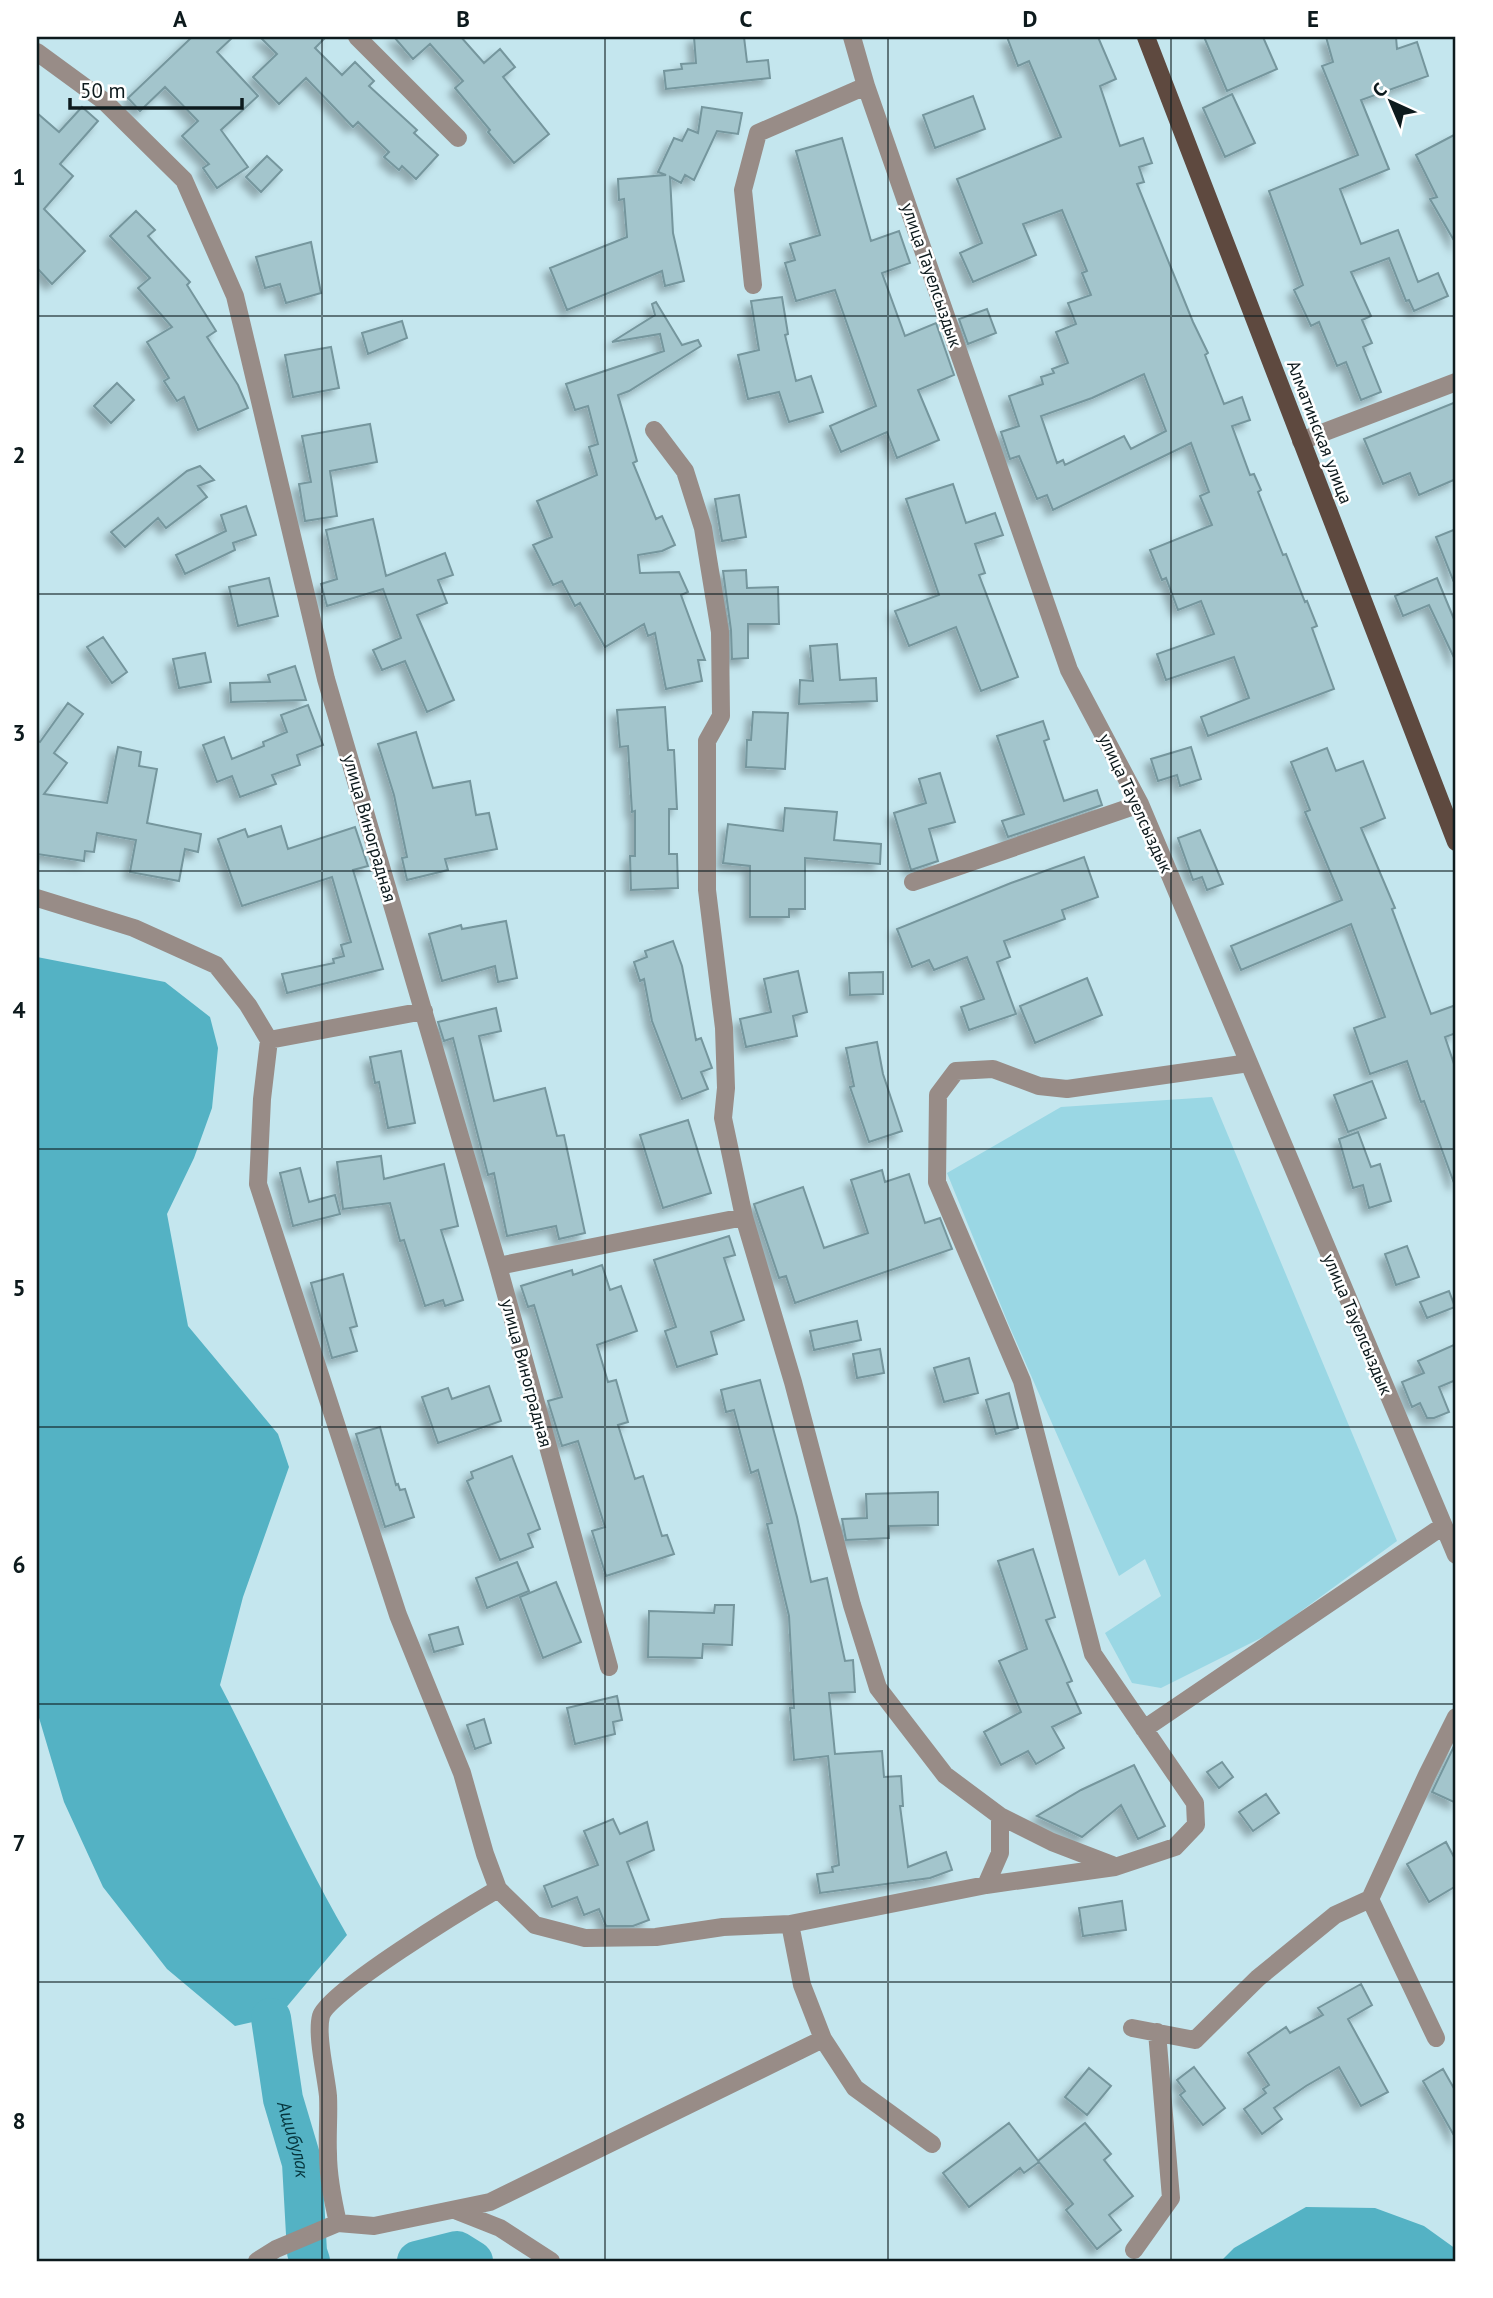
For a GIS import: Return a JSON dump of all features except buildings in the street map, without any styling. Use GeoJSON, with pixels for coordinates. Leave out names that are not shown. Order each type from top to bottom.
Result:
{"type":"FeatureCollection","features":[{"type":"Feature","properties":{"kind":"main road","name":"Алматинская улица"},"geometry":{"type":"LineString","coordinates":[[1146,37],[1456,842]]}},
{"type":"Feature","properties":{"kind":"street"},"geometry":{"type":"LineString","coordinates":[[357,37],[458,138]]}},
{"type":"Feature","properties":{"kind":"street","name":"улица Тауелсыздык"},"geometry":{"type":"LineString","coordinates":[[852,37],[866,86],[1069,670],[1140,803],[1456,1555]]}},
{"type":"Feature","properties":{"kind":"street","name":"улица Виноградная"},"geometry":{"type":"LineString","coordinates":[[37,52],[104,101],[184,180],[235,296],[326,679],[498,1266],[609,1667]]}},
{"type":"Feature","properties":{"kind":"street"},"geometry":{"type":"LineString","coordinates":[[753,285],[743,190],[758,133],[866,86]]}},
{"type":"Feature","properties":{"kind":"street"},"geometry":{"type":"LineString","coordinates":[[1301,441],[1456,382]]}},
{"type":"Feature","properties":{"kind":"street"},"geometry":{"type":"LineString","coordinates":[[654,430],[685,471],[689,482],[703,527],[720,632],[721,716],[707,741],[707,890],[724,1028],[726,1088],[723,1118],[744,1217],[793,1382],[852,1605],[878,1688],[945,1775],[1000,1815],[1052,1842],[1115,1867]]}},
{"type":"Feature","properties":{"kind":"street"},"geometry":{"type":"LineString","coordinates":[[913,882],[1140,803]]}},
{"type":"Feature","properties":{"kind":"street"},"geometry":{"type":"LineString","coordinates":[[37,898],[135,928],[216,964],[248,1005],[269,1040],[261,1099],[258,1184],[398,1615],[462,1773],[498,1889],[535,1925],[585,1938],[656,1937],[723,1927],[790,1924],[986,1885],[1115,1867],[1175,1847],[1196,1825],[1195,1803],[1093,1654],[1022,1381],[937,1182],[938,1095],[956,1071],[993,1069],[1039,1086],[1067,1090],[1249,1063]]}},
{"type":"Feature","properties":{"kind":"street"},"geometry":{"type":"LineString","coordinates":[[269,1040],[424,1011]]}},
{"type":"Feature","properties":{"kind":"street"},"geometry":{"type":"LineString","coordinates":[[498,1266],[744,1217]]}},
{"type":"Feature","properties":{"kind":"street"},"geometry":{"type":"LineString","coordinates":[[1144,1729],[1443,1525]]}},
{"type":"Feature","properties":{"kind":"street"},"geometry":{"type":"LineString","coordinates":[[1132,2028],[1195,2040],[1258,1978],[1335,1915],[1370,1899],[1456,1717]]}},
{"type":"Feature","properties":{"kind":"street"},"geometry":{"type":"LineString","coordinates":[[986,1885],[1000,1853],[1000,1815]]}},
{"type":"Feature","properties":{"kind":"street"},"geometry":{"type":"LineString","coordinates":[[338,2223],[327,2157],[328,2097],[322,2059],[321,2015],[335,1997],[346,1989],[422,1935],[498,1889]]}},
{"type":"Feature","properties":{"kind":"street"},"geometry":{"type":"LineString","coordinates":[[1370,1899],[1436,2038]]}},
{"type":"Feature","properties":{"kind":"street"},"geometry":{"type":"LineString","coordinates":[[790,1924],[802,1985],[823,2039],[855,2088],[932,2144]]}},
{"type":"Feature","properties":{"kind":"street"},"geometry":{"type":"LineString","coordinates":[[1134,2250],[1171,2197],[1157,2032]]}},
{"type":"Feature","properties":{"kind":"street"},"geometry":{"type":"LineString","coordinates":[[257,2261],[276,2249],[338,2223],[374,2226],[457,2211],[490,2202],[823,2039]]}},
{"type":"Feature","properties":{"kind":"street"},"geometry":{"type":"LineString","coordinates":[[457,2211],[500,2228],[551,2261]]}},
{"type":"Feature","properties":{"kind":"shaded area"},"geometry":{"type":"Polygon","coordinates":[[[37,957],[165,982],[210,1017],[218,1048],[212,1108],[194,1158],[167,1214],[188,1326],[278,1434],[289,1467],[243,1597],[220,1685],[313,1873],[347,1935],[279,2016],[235,2026],[167,1969],[103,1887],[64,1802],[37,1711],[37,957]]]}},
{"type":"Feature","properties":{"kind":"shaded area"},"geometry":{"type":"Polygon","coordinates":[[[1212,1097],[1397,1541],[1271,1633],[1161,1688],[1132,1683],[1105,1633],[1161,1596],[1145,1559],[1119,1576],[1008,1323],[947,1173],[1061,1107],[1212,1097]]]}},
{"type":"Feature","properties":{"kind":"shaded area"},"geometry":{"type":"Polygon","coordinates":[[[1306,2207],[1375,2208],[1424,2226],[1456,2249],[1456,2261],[1221,2261],[1234,2248],[1306,2207]]]}},
{"type":"Feature","properties":{"kind":"waterway","name":"Ащибулак"},"geometry":{"type":"LineString","coordinates":[[271,2018],[283,2099],[302,2163],[307,2252],[310,2261]]}},
{"type":"Feature","properties":{"kind":"waterway","name":"Ащибулак"},"geometry":{"type":"LineString","coordinates":[[417,2261],[457,2251],[473,2261]]}}]}
